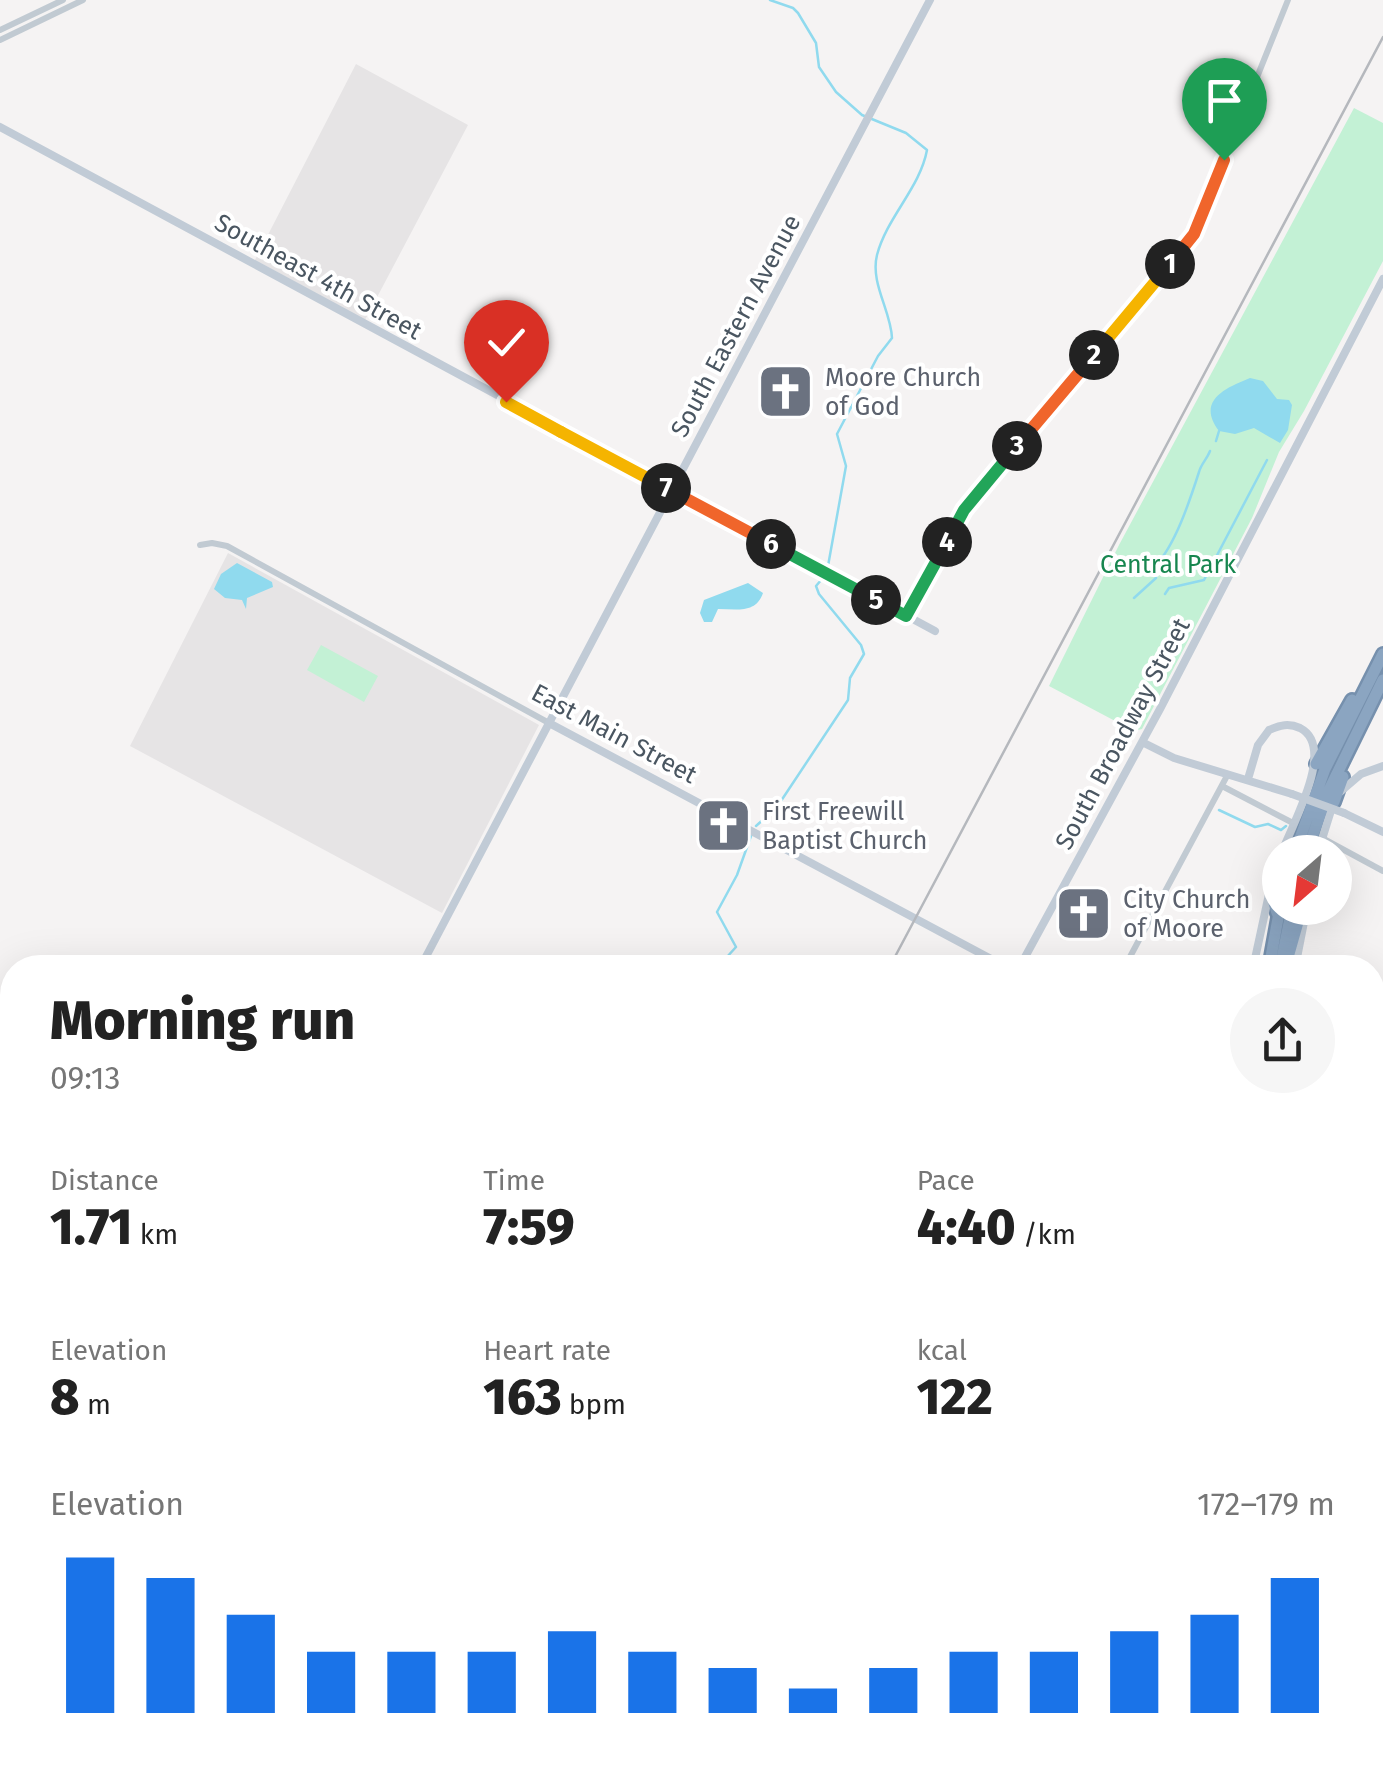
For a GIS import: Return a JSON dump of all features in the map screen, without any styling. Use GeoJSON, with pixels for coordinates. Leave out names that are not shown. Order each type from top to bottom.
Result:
{"type":"FeatureCollection","features":[{"type":"Feature","properties":{"kind":"highway"},"geometry":{"type":"LineString","coordinates":[[1334,802],[1383,654]]}},
{"type":"Feature","properties":{"kind":"highway"},"geometry":{"type":"LineString","coordinates":[[1316,764],[1340,718],[1378,676]]}},
{"type":"Feature","properties":{"kind":"highway"},"geometry":{"type":"LineString","coordinates":[[1300,835],[1325,769],[1378,676]]}},
{"type":"Feature","properties":{"kind":"highway"},"geometry":{"type":"LineString","coordinates":[[1313,835],[1328,792],[1363,718]]}},
{"type":"Feature","properties":{"kind":"highway"},"geometry":{"type":"LineString","coordinates":[[1271,955],[1276,925]]}},
{"type":"Feature","properties":{"kind":"highway"},"geometry":{"type":"LineString","coordinates":[[1285,955],[1289,925]]}},
{"type":"Feature","properties":{"kind":"highway"},"geometry":{"type":"LineString","coordinates":[[1288,955],[1298,925]]}},
{"type":"Feature","properties":{"kind":"main road","name":"South Eastern Avenue"},"geometry":{"type":"LineString","coordinates":[[427,955],[930,0]]}},
{"type":"Feature","properties":{"kind":"main road","name":"Southeast 4th Street"},"geometry":{"type":"LineString","coordinates":[[0,128],[935,631]]}},
{"type":"Feature","properties":{"kind":"main road","name":"South Broadway Street"},"geometry":{"type":"LineString","coordinates":[[1028,955],[1383,279]]}},
{"type":"Feature","properties":{"kind":"main road","name":"East Main Street"},"geometry":{"type":"LineString","coordinates":[[550,723],[984,955]]}},
{"type":"Feature","properties":{"kind":"main road"},"geometry":{"type":"LineString","coordinates":[[1248,779],[1259,742],[1266,733],[1278,726],[1292,726],[1308,734],[1316,747],[1316,764],[1288,835]]}},
{"type":"Feature","properties":{"kind":"main road"},"geometry":{"type":"LineString","coordinates":[[1142,742],[1172,757],[1344,813],[1383,832]]}},
{"type":"Feature","properties":{"kind":"main road"},"geometry":{"type":"LineString","coordinates":[[1323,835],[1334,802],[1350,781],[1383,766]]}},
{"type":"Feature","properties":{"kind":"main road"},"geometry":{"type":"LineString","coordinates":[[1255,955],[1262,921]]}},
{"type":"Feature","properties":{"kind":"main road"},"geometry":{"type":"LineString","coordinates":[[1297,955],[1301,925]]}},
{"type":"Feature","properties":{"kind":"street"},"geometry":{"type":"LineString","coordinates":[[0,30],[64,0]]}},
{"type":"Feature","properties":{"kind":"street"},"geometry":{"type":"LineString","coordinates":[[0,40],[82,0]]}},
{"type":"Feature","properties":{"kind":"street"},"geometry":{"type":"LineString","coordinates":[[906,616],[964,510],[1194,234],[1288,0]]}},
{"type":"Feature","properties":{"kind":"street","name":"East Main Street"},"geometry":{"type":"LineString","coordinates":[[200,546],[227,546],[550,723]]}},
{"type":"Feature","properties":{"kind":"street"},"geometry":{"type":"LineString","coordinates":[[1131,955],[1229,773]]}},
{"type":"Feature","properties":{"kind":"street"},"geometry":{"type":"LineString","coordinates":[[1222,786],[1293,823]]}},
{"type":"Feature","properties":{"kind":"street"},"geometry":{"type":"LineString","coordinates":[[1352,854],[1383,871]]}},
{"type":"Feature","properties":{"kind":"shaded area"},"geometry":{"type":"Polygon","coordinates":[[[356,64],[468,125],[365,320],[255,260],[356,64]]]}},
{"type":"Feature","properties":{"kind":"shaded area"},"geometry":{"type":"Polygon","coordinates":[[[228,553],[539,725],[442,913],[130,746],[228,553]]]}},
{"type":"Feature","properties":{"kind":"green space","name":"Central Park"},"geometry":{"type":"Polygon","coordinates":[[[1354,108],[1383,123],[1383,261],[1279,452],[1252,518],[1142,729],[1134,731],[1049,686],[1119,545],[1354,108]]]}},
{"type":"Feature","properties":{"kind":"green space"},"geometry":{"type":"Polygon","coordinates":[[[321,645],[378,676],[364,702],[307,670],[321,645]]]}},
{"type":"Feature","properties":{"kind":"water"},"geometry":{"type":"Polygon","coordinates":[[[1250,378],[1263,381],[1277,399],[1289,400],[1292,405],[1288,430],[1280,443],[1254,428],[1235,434],[1219,431],[1213,421],[1211,411],[1216,397],[1250,378]]]}},
{"type":"Feature","properties":{"kind":"water"},"geometry":{"type":"Polygon","coordinates":[[[237,563],[272,582],[273,587],[247,598],[246,609],[242,600],[225,598],[214,589],[221,574],[237,563]]]}},
{"type":"Feature","properties":{"kind":"water"},"geometry":{"type":"Polygon","coordinates":[[[748,583],[763,593],[756,604],[745,609],[718,609],[712,622],[704,622],[700,613],[704,600],[748,583]]]}},
{"type":"Feature","properties":{"kind":"waterway"},"geometry":{"type":"LineString","coordinates":[[770,0],[798,13],[816,43],[819,67],[836,92],[862,115],[906,133],[927,150],[918,177],[877,255],[876,276],[892,338],[878,356],[837,434],[846,466],[828,566]]}},
{"type":"Feature","properties":{"kind":"waterway"},"geometry":{"type":"LineString","coordinates":[[1216,441],[1219,431]]}},
{"type":"Feature","properties":{"kind":"waterway"},"geometry":{"type":"LineString","coordinates":[[1134,598],[1156,578],[1155,566],[1175,535],[1210,451]]}},
{"type":"Feature","properties":{"kind":"waterway"},"geometry":{"type":"LineString","coordinates":[[1165,594],[1169,588],[1204,580],[1267,460]]}},
{"type":"Feature","properties":{"kind":"waterway"},"geometry":{"type":"LineString","coordinates":[[756,826],[777,807],[848,700],[850,678],[864,654],[819,594],[816,586],[822,579]]}},
{"type":"Feature","properties":{"kind":"waterway"},"geometry":{"type":"LineString","coordinates":[[1219,810],[1255,827],[1268,824],[1281,830],[1286,826]]}},
{"type":"Feature","properties":{"kind":"waterway"},"geometry":{"type":"LineString","coordinates":[[729,955],[736,947],[717,912],[737,875],[751,836]]}},
{"type":"Feature","properties":{"kind":"railway"},"geometry":{"type":"LineString","coordinates":[[896,955],[1383,37]]}},
{"type":"Feature","properties":{"kind":"place","name":"Moore Church of God"},"geometry":{"type":"Point","coordinates":[786,392]}},
{"type":"Feature","properties":{"kind":"place","name":"First Freewill Baptist Church"},"geometry":{"type":"Point","coordinates":[723,826]}},
{"type":"Feature","properties":{"kind":"place","name":"City Church of Moore"},"geometry":{"type":"Point","coordinates":[1084,914]}},
{"type":"Feature","properties":{"kind":"route"},"geometry":{"type":"LineString","coordinates":[[506,402],[906,616],[960,515],[1190,241],[1224,160]]}}]}
